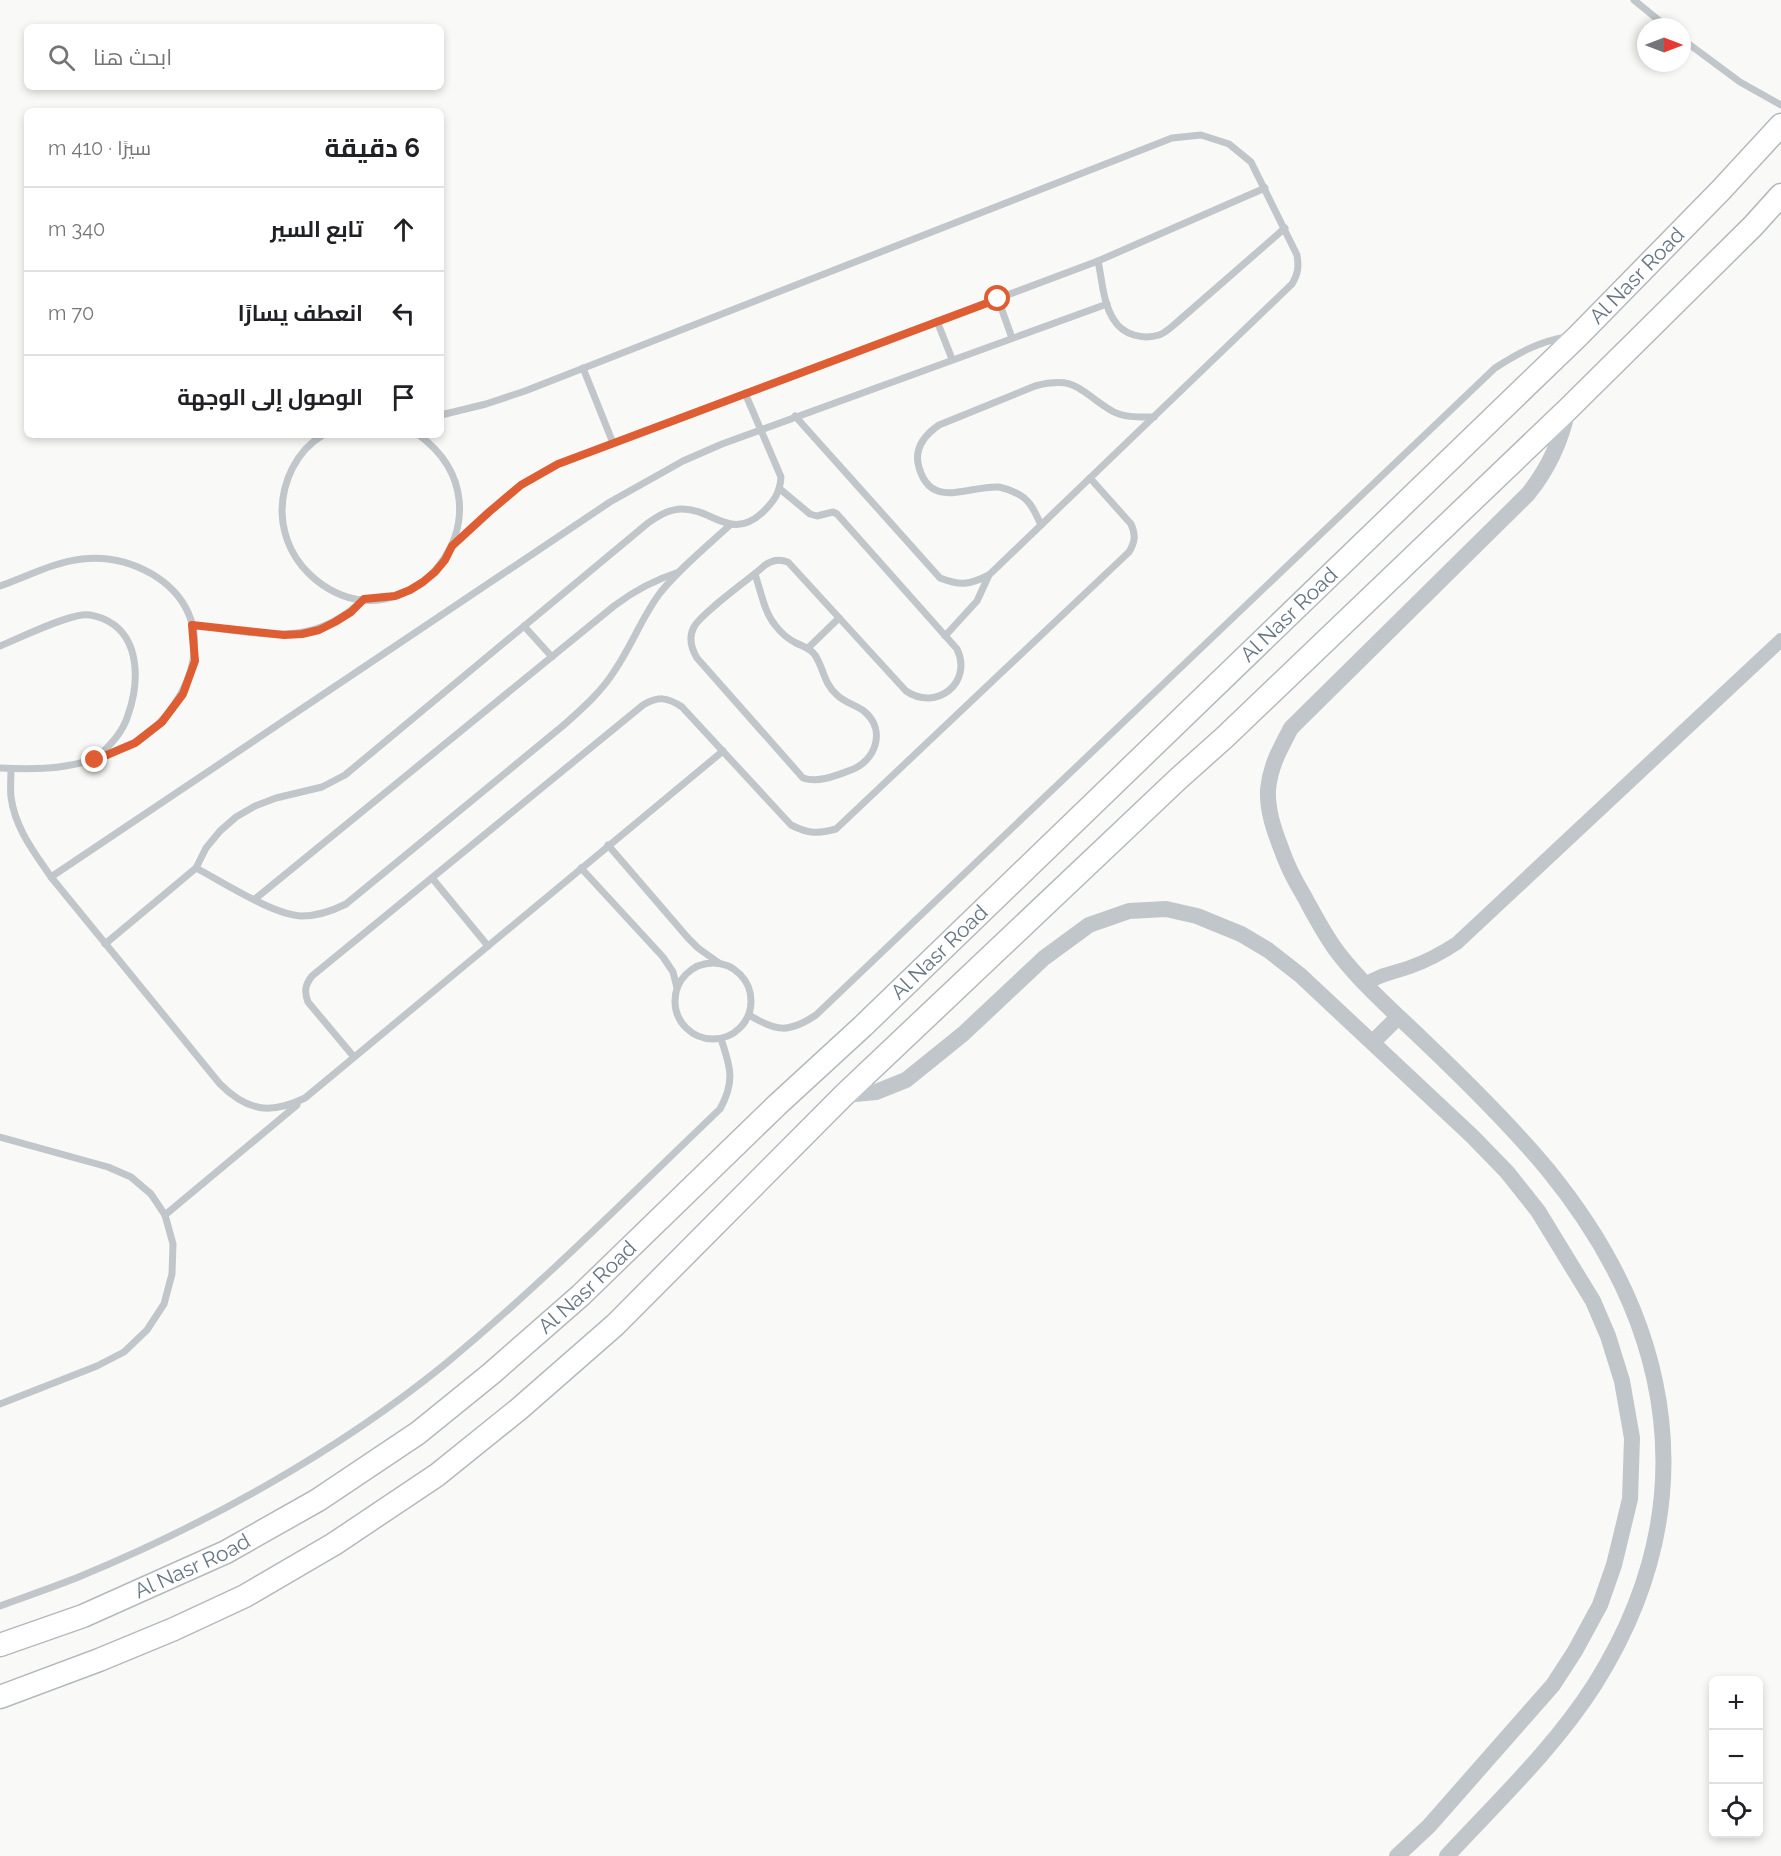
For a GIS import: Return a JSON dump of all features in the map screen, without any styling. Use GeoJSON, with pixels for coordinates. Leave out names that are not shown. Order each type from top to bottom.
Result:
{"type":"FeatureCollection","features":[{"type":"Feature","properties":{"kind":"highway","name":"Al Nasr Road"},"geometry":{"type":"LineString","coordinates":[[0,1645],[83,1616],[226,1552],[318,1500],[409,1439],[492,1373],[581,1295],[1579,335],[1721,190],[1781,125]]}},
{"type":"Feature","properties":{"kind":"highway","name":"Al Nasr Road"},"geometry":{"type":"LineString","coordinates":[[0,1697],[99,1660],[245,1596],[334,1544],[437,1475],[519,1409],[615,1325],[844,1095],[1225,737],[1568,409],[1753,226],[1781,195]]}},
{"type":"Feature","properties":{"kind":"street"},"geometry":{"type":"LineString","coordinates":[[1447,1856],[1536,1760],[1566,1724],[1595,1684],[1620,1638],[1653,1553],[1662,1506],[1664,1458],[1661,1410],[1648,1351],[1634,1311],[1610,1263],[1581,1216],[1548,1171],[1509,1126],[1398,1017],[1340,955],[1324,933],[1287,867],[1272,824],[1268,793],[1273,761],[1292,728],[1528,494],[1550,463],[1561,437],[1568,409]]}},
{"type":"Feature","properties":{"kind":"street"},"geometry":{"type":"LineString","coordinates":[[1366,984],[1385,973],[1399,971],[1428,960],[1457,944],[1781,640]]}},
{"type":"Feature","properties":{"kind":"street"},"geometry":{"type":"LineString","coordinates":[[844,1095],[876,1092],[906,1080],[963,1034],[1044,958],[1089,926],[1129,911],[1166,909],[1197,916],[1241,934],[1268,950],[1300,975],[1472,1136],[1507,1172],[1538,1210],[1593,1300],[1608,1336],[1622,1381],[1632,1438],[1630,1499],[1614,1564],[1600,1605],[1553,1685],[1429,1826],[1397,1856]]}},
{"type":"Feature","properties":{"kind":"street"},"geometry":{"type":"LineString","coordinates":[[1373,1042],[1398,1017]]}},
{"type":"Feature","properties":{"kind":"lane"},"geometry":{"type":"LineString","coordinates":[[1634,0],[1656,18]]}},
{"type":"Feature","properties":{"kind":"lane"},"geometry":{"type":"LineString","coordinates":[[1691,46],[1740,81],[1781,105]]}},
{"type":"Feature","properties":{"kind":"lane"},"geometry":{"type":"LineString","coordinates":[[444,414],[515,394],[1172,138],[1201,135],[1229,144],[1251,162],[1297,255],[1299,265],[1292,284],[989,575],[974,583],[956,584],[940,578],[795,416]]}},
{"type":"Feature","properties":{"kind":"lane"},"geometry":{"type":"LineString","coordinates":[[452,546],[521,485],[558,464],[1098,261],[1265,188]]}},
{"type":"Feature","properties":{"kind":"lane"},"geometry":{"type":"LineString","coordinates":[[1098,261],[1107,304],[1114,320],[1126,332],[1143,337],[1161,334],[1285,228]]}},
{"type":"Feature","properties":{"kind":"lane"},"geometry":{"type":"LineString","coordinates":[[998,299],[1012,338]]}},
{"type":"Feature","properties":{"kind":"lane"},"geometry":{"type":"LineString","coordinates":[[51,877],[610,502],[683,461],[761,428],[1107,304]]}},
{"type":"Feature","properties":{"kind":"lane"},"geometry":{"type":"LineString","coordinates":[[937,321],[952,359]]}},
{"type":"Feature","properties":{"kind":"lane"},"geometry":{"type":"LineString","coordinates":[[749,1015],[765,1025],[782,1030],[801,1025],[816,1015],[1495,368],[1535,345],[1557,338],[1579,335]]}},
{"type":"Feature","properties":{"kind":"lane"},"geometry":{"type":"LineString","coordinates":[[583,368],[613,443]]}},
{"type":"Feature","properties":{"kind":"lane"},"geometry":{"type":"LineString","coordinates":[[1041,525],[1033,506],[1018,493],[998,487],[955,494],[941,492],[929,484],[921,473],[918,459],[920,445],[927,433],[949,420],[1035,386],[1052,382],[1069,383],[1084,390],[1114,412],[1133,417],[1154,417]]}},
{"type":"Feature","properties":{"kind":"lane"},"geometry":{"type":"LineString","coordinates":[[105,944],[196,868],[206,848],[236,817],[255,806],[276,798],[322,787],[345,775],[648,523],[663,513],[680,508],[697,511],[730,525],[744,524],[756,518],[774,501],[780,489],[781,477],[745,393]]}},
{"type":"Feature","properties":{"kind":"lane"},"geometry":{"type":"LineString","coordinates":[[319,438],[307,448],[289,474],[282,504],[285,534],[291,549],[309,574],[334,591],[364,599],[395,596],[423,582],[445,560],[452,546],[460,516],[456,485],[443,457],[422,438]]}},
{"type":"Feature","properties":{"kind":"lane"},"geometry":{"type":"LineString","coordinates":[[354,1057],[308,1002],[305,993],[312,976],[643,705],[655,698],[670,699],[682,707],[791,825],[805,832],[821,833],[836,829],[1129,552],[1134,543],[1135,533],[1131,524],[1090,478]]}},
{"type":"Feature","properties":{"kind":"lane"},"geometry":{"type":"LineString","coordinates":[[755,574],[767,610],[777,627],[816,656],[826,683],[849,704],[863,710],[871,719],[876,730],[876,742],[866,762],[849,771],[813,781],[803,778],[692,649],[690,637],[697,621],[755,574],[772,561],[788,562],[906,691],[916,698],[928,700],[940,696],[954,685],[959,677],[962,667],[957,649],[837,514],[828,512],[818,516],[810,514],[780,489]]}},
{"type":"Feature","properties":{"kind":"lane"},"geometry":{"type":"LineString","coordinates":[[196,868],[277,910],[300,916],[324,914],[346,904],[566,724],[592,699],[615,670],[661,592],[730,525]]}},
{"type":"Feature","properties":{"kind":"lane"},"geometry":{"type":"LineString","coordinates":[[0,586],[54,566],[82,559],[110,559],[138,566],[163,581],[183,601],[192,625],[195,661],[183,694],[162,722],[135,743],[95,760],[54,769],[0,768]]}},
{"type":"Feature","properties":{"kind":"lane"},"geometry":{"type":"LineString","coordinates":[[255,899],[634,591],[656,579],[680,572]]}},
{"type":"Feature","properties":{"kind":"lane"},"geometry":{"type":"LineString","coordinates":[[945,636],[977,601],[989,575]]}},
{"type":"Feature","properties":{"kind":"lane"},"geometry":{"type":"LineString","coordinates":[[192,625],[284,635],[302,634],[319,630],[335,622],[351,612],[364,599]]}},
{"type":"Feature","properties":{"kind":"lane"},"geometry":{"type":"LineString","coordinates":[[0,646],[82,615],[101,617],[117,626],[129,640],[135,665],[135,692],[128,718],[114,741],[95,760]]}},
{"type":"Feature","properties":{"kind":"lane"},"geometry":{"type":"LineString","coordinates":[[808,648],[839,618]]}},
{"type":"Feature","properties":{"kind":"lane"},"geometry":{"type":"LineString","coordinates":[[524,627],[552,657]]}},
{"type":"Feature","properties":{"kind":"lane"},"geometry":{"type":"LineString","coordinates":[[165,1215],[723,751]]}},
{"type":"Feature","properties":{"kind":"lane"},"geometry":{"type":"LineString","coordinates":[[11,768],[11,797],[18,825],[32,850],[51,877],[220,1084],[234,1097],[250,1106],[269,1109],[288,1107],[305,1098]]}},
{"type":"Feature","properties":{"kind":"lane"},"geometry":{"type":"LineString","coordinates":[[608,845],[688,938],[721,964]]}},
{"type":"Feature","properties":{"kind":"lane"},"geometry":{"type":"LineString","coordinates":[[581,868],[663,957],[673,972],[677,988]]}},
{"type":"Feature","properties":{"kind":"lane"},"geometry":{"type":"LineString","coordinates":[[432,878],[488,946]]}},
{"type":"Feature","properties":{"kind":"lane"},"geometry":{"type":"LineString","coordinates":[[707,963],[733,968],[743,977],[749,989],[751,1002],[749,1015],[743,1026],[733,1034],[722,1039],[708,1040],[684,1027],[677,1015],[675,1002],[677,988],[684,976],[694,968],[707,963]]}},
{"type":"Feature","properties":{"kind":"lane"},"geometry":{"type":"LineString","coordinates":[[0,1606],[80,1576],[176,1533],[269,1484],[357,1428],[442,1366],[522,1298],[720,1109],[728,1094],[731,1076],[722,1039]]}},
{"type":"Feature","properties":{"kind":"lane"},"geometry":{"type":"LineString","coordinates":[[0,1137],[108,1167],[131,1177],[151,1194],[165,1215],[173,1244],[172,1274],[164,1304],[147,1330],[124,1352],[97,1366],[0,1404]]}},
{"type":"Feature","properties":{"kind":"route"},"geometry":{"type":"LineString","coordinates":[[95,760],[135,743],[162,722],[183,694],[195,661],[192,625],[284,635],[319,630],[351,612],[364,599],[395,596],[423,582],[445,560],[452,546],[489,512],[521,485],[558,464],[998,299]]}}]}
